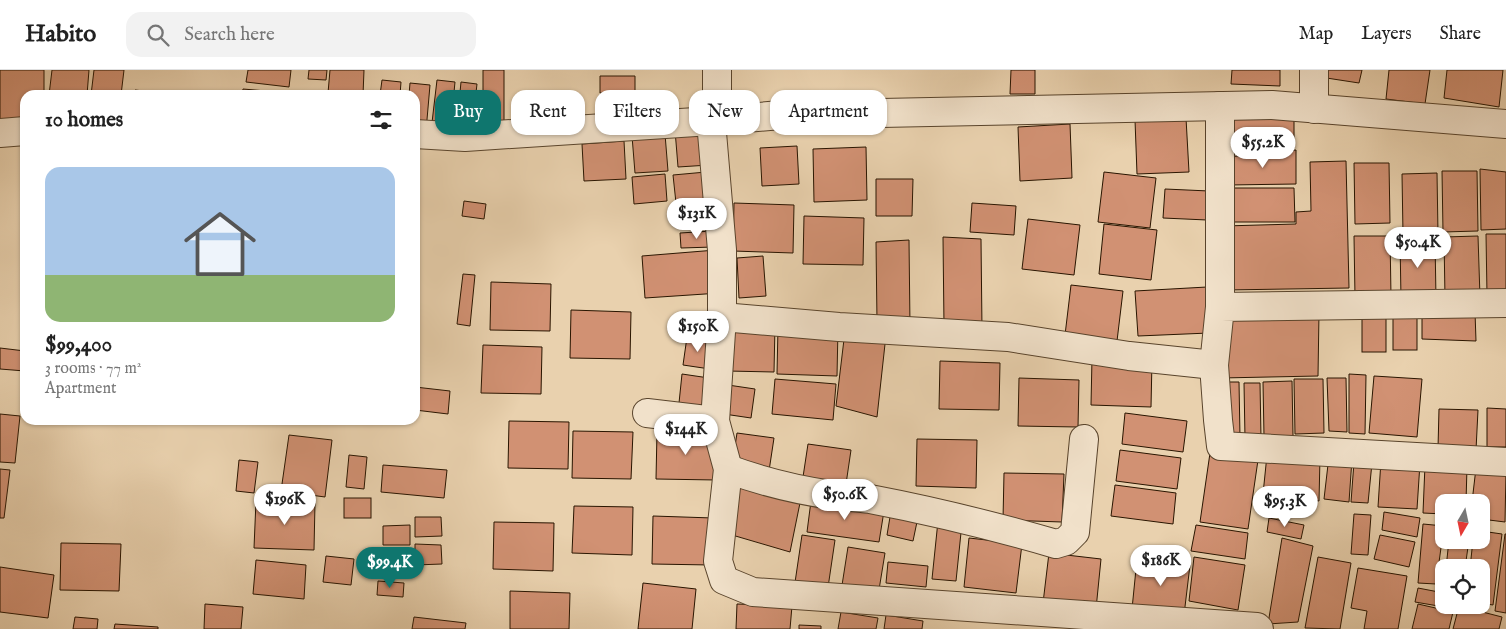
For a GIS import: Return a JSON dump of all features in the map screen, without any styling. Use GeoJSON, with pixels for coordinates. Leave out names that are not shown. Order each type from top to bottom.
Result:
{"type":"FeatureCollection","features":[{"type":"Feature","properties":{"kind":"street"},"geometry":{"type":"LineString","coordinates":[[716,90],[717,70]]}},
{"type":"Feature","properties":{"kind":"street"},"geometry":{"type":"LineString","coordinates":[[1314,70],[1314,109]]}},
{"type":"Feature","properties":{"kind":"street"},"geometry":{"type":"LineString","coordinates":[[760,117],[1272,105],[1506,124]]}},
{"type":"Feature","properties":{"kind":"street"},"geometry":{"type":"LineString","coordinates":[[1220,106],[1220,307],[1214,364],[1221,446],[1506,462]]}},
{"type":"Feature","properties":{"kind":"street"},"geometry":{"type":"LineString","coordinates":[[420,134],[465,137],[689,122]]}},
{"type":"Feature","properties":{"kind":"street"},"geometry":{"type":"LineString","coordinates":[[0,133],[20,131]]}},
{"type":"Feature","properties":{"kind":"street"},"geometry":{"type":"LineString","coordinates":[[712,135],[722,250],[722,317],[715,421],[728,469],[718,561],[724,580],[753,592],[1257,627],[1259,629]]}},
{"type":"Feature","properties":{"kind":"street"},"geometry":{"type":"LineString","coordinates":[[1220,307],[1506,303]]}},
{"type":"Feature","properties":{"kind":"street"},"geometry":{"type":"LineString","coordinates":[[722,317],[839,327],[1008,337],[1129,356],[1214,364]]}},
{"type":"Feature","properties":{"kind":"street"},"geometry":{"type":"LineString","coordinates":[[647,413],[715,421]]}},
{"type":"Feature","properties":{"kind":"street"},"geometry":{"type":"LineString","coordinates":[[728,469],[756,479],[830,495],[867,498],[919,508],[1056,544],[1066,541],[1075,532],[1084,439]]}},
{"type":"Feature","properties":{"kind":"building"},"geometry":{"type":"Polygon","coordinates":[[[0,70],[44,70],[44,90],[20,90],[20,123],[0,122],[0,70]]]}},
{"type":"Feature","properties":{"kind":"building"},"geometry":{"type":"Polygon","coordinates":[[[52,70],[89,70],[87,90],[50,90],[52,70]]]}},
{"type":"Feature","properties":{"kind":"building"},"geometry":{"type":"Polygon","coordinates":[[[94,70],[124,70],[122,90],[92,90],[94,70]]]}},
{"type":"Feature","properties":{"kind":"building"},"geometry":{"type":"Polygon","coordinates":[[[248,70],[291,70],[289,87],[246,82],[248,70]]]}},
{"type":"Feature","properties":{"kind":"building"},"geometry":{"type":"Polygon","coordinates":[[[309,70],[327,70],[326,80],[308,79],[309,70]]]}},
{"type":"Feature","properties":{"kind":"building"},"geometry":{"type":"Polygon","coordinates":[[[330,70],[364,70],[363,90],[328,90],[330,70]]]}},
{"type":"Feature","properties":{"kind":"building"},"geometry":{"type":"Polygon","coordinates":[[[483,70],[504,70],[504,139],[483,140],[483,135],[501,135],[501,90],[483,90],[483,70]]]}},
{"type":"Feature","properties":{"kind":"building"},"geometry":{"type":"Polygon","coordinates":[[[1011,70],[1035,70],[1035,94],[1010,94],[1011,70]]]}},
{"type":"Feature","properties":{"kind":"building"},"geometry":{"type":"Polygon","coordinates":[[[1232,70],[1280,70],[1280,86],[1231,84],[1232,70]]]}},
{"type":"Feature","properties":{"kind":"building"},"geometry":{"type":"Polygon","coordinates":[[[1320,70],[1362,70],[1359,83],[1320,77],[1320,70]]]}},
{"type":"Feature","properties":{"kind":"building"},"geometry":{"type":"Polygon","coordinates":[[[1389,70],[1430,70],[1425,104],[1386,99],[1389,70]]]}},
{"type":"Feature","properties":{"kind":"building"},"geometry":{"type":"Polygon","coordinates":[[[1447,70],[1503,70],[1499,107],[1444,98],[1447,70]]]}},
{"type":"Feature","properties":{"kind":"building"},"geometry":{"type":"Polygon","coordinates":[[[600,76],[635,76],[635,90],[600,90],[600,76]]]}},
{"type":"Feature","properties":{"kind":"building"},"geometry":{"type":"Polygon","coordinates":[[[382,80],[401,82],[400,90],[381,90],[382,80]]]}},
{"type":"Feature","properties":{"kind":"building"},"geometry":{"type":"Polygon","coordinates":[[[437,80],[455,82],[454,90],[436,90],[437,80]]]}},
{"type":"Feature","properties":{"kind":"building"},"geometry":{"type":"Polygon","coordinates":[[[461,82],[477,84],[476,90],[460,90],[461,82]]]}},
{"type":"Feature","properties":{"kind":"building"},"geometry":{"type":"Polygon","coordinates":[[[410,83],[430,85],[426,131],[420,130],[420,90],[409,90],[410,83]]]}},
{"type":"Feature","properties":{"kind":"building"},"geometry":{"type":"Polygon","coordinates":[[[435,97],[435,131],[431,131],[435,97]]]}},
{"type":"Feature","properties":{"kind":"building"},"geometry":{"type":"Polygon","coordinates":[[[1226,114],[1294,114],[1294,148],[1231,151],[1226,114]]]}},
{"type":"Feature","properties":{"kind":"building"},"geometry":{"type":"Polygon","coordinates":[[[1186,118],[1189,172],[1137,174],[1135,120],[1186,118]]]}},
{"type":"Feature","properties":{"kind":"building"},"geometry":{"type":"Polygon","coordinates":[[[1070,124],[1072,178],[1020,181],[1018,127],[1070,124]]]}},
{"type":"Feature","properties":{"kind":"building"},"geometry":{"type":"Polygon","coordinates":[[[689,129],[689,135],[706,135],[709,165],[678,167],[675,135],[679,135],[679,130],[689,129]]]}},
{"type":"Feature","properties":{"kind":"building"},"geometry":{"type":"Polygon","coordinates":[[[665,135],[668,171],[635,173],[632,136],[665,135]]]}},
{"type":"Feature","properties":{"kind":"building"},"geometry":{"type":"Polygon","coordinates":[[[624,141],[626,179],[584,181],[582,144],[624,141]]]}},
{"type":"Feature","properties":{"kind":"building"},"geometry":{"type":"Polygon","coordinates":[[[797,146],[799,184],[762,186],[760,148],[797,146]]]}},
{"type":"Feature","properties":{"kind":"building"},"geometry":{"type":"Polygon","coordinates":[[[866,147],[867,200],[814,202],[813,149],[866,147]]]}},
{"type":"Feature","properties":{"kind":"building"},"geometry":{"type":"Polygon","coordinates":[[[1296,150],[1296,184],[1228,185],[1228,157],[1296,150]]]}},
{"type":"Feature","properties":{"kind":"building"},"geometry":{"type":"Polygon","coordinates":[[[1346,161],[1349,288],[1226,290],[1224,226],[1296,224],[1296,212],[1311,211],[1310,162],[1346,161]]]}},
{"type":"Feature","properties":{"kind":"building"},"geometry":{"type":"Polygon","coordinates":[[[1354,163],[1389,163],[1390,223],[1355,224],[1354,163]]]}},
{"type":"Feature","properties":{"kind":"building"},"geometry":{"type":"Polygon","coordinates":[[[1480,169],[1506,172],[1506,229],[1481,230],[1480,169]]]}},
{"type":"Feature","properties":{"kind":"building"},"geometry":{"type":"Polygon","coordinates":[[[1442,171],[1477,171],[1478,231],[1443,232],[1442,171]]]}},
{"type":"Feature","properties":{"kind":"building"},"geometry":{"type":"Polygon","coordinates":[[[706,172],[709,199],[676,203],[673,175],[706,172]]]}},
{"type":"Feature","properties":{"kind":"building"},"geometry":{"type":"Polygon","coordinates":[[[1104,172],[1156,178],[1150,228],[1098,222],[1104,172]]]}},
{"type":"Feature","properties":{"kind":"building"},"geometry":{"type":"Polygon","coordinates":[[[1437,173],[1438,234],[1403,234],[1402,174],[1437,173]]]}},
{"type":"Feature","properties":{"kind":"building"},"geometry":{"type":"Polygon","coordinates":[[[665,174],[667,201],[634,204],[632,177],[665,174]]]}},
{"type":"Feature","properties":{"kind":"building"},"geometry":{"type":"Polygon","coordinates":[[[876,179],[913,179],[912,216],[876,216],[876,179]]]}},
{"type":"Feature","properties":{"kind":"building"},"geometry":{"type":"Polygon","coordinates":[[[1226,188],[1294,188],[1295,222],[1226,222],[1226,188]]]}},
{"type":"Feature","properties":{"kind":"building"},"geometry":{"type":"Polygon","coordinates":[[[1165,189],[1209,191],[1207,220],[1163,218],[1165,189]]]}},
{"type":"Feature","properties":{"kind":"building"},"geometry":{"type":"Polygon","coordinates":[[[464,201],[486,204],[484,219],[462,216],[464,201]]]}},
{"type":"Feature","properties":{"kind":"building"},"geometry":{"type":"Polygon","coordinates":[[[734,203],[794,205],[793,253],[733,251],[734,203]]]}},
{"type":"Feature","properties":{"kind":"building"},"geometry":{"type":"Polygon","coordinates":[[[972,203],[1016,206],[1014,235],[970,232],[972,203]]]}},
{"type":"Feature","properties":{"kind":"building"},"geometry":{"type":"Polygon","coordinates":[[[804,216],[864,218],[863,265],[803,264],[804,216]]]}},
{"type":"Feature","properties":{"kind":"building"},"geometry":{"type":"Polygon","coordinates":[[[1028,219],[1080,225],[1074,275],[1022,269],[1028,219]]]}},
{"type":"Feature","properties":{"kind":"building"},"geometry":{"type":"Polygon","coordinates":[[[1104,224],[1157,230],[1151,280],[1099,274],[1104,224]]]}},
{"type":"Feature","properties":{"kind":"building"},"geometry":{"type":"Polygon","coordinates":[[[712,231],[713,247],[681,248],[680,233],[712,231]]]}},
{"type":"Feature","properties":{"kind":"building"},"geometry":{"type":"Polygon","coordinates":[[[1486,234],[1506,234],[1506,295],[1487,295],[1486,234]]]}},
{"type":"Feature","properties":{"kind":"building"},"geometry":{"type":"Polygon","coordinates":[[[1354,236],[1390,236],[1391,296],[1355,297],[1354,236]]]}},
{"type":"Feature","properties":{"kind":"building"},"geometry":{"type":"Polygon","coordinates":[[[1478,236],[1480,297],[1445,298],[1444,237],[1478,236]]]}},
{"type":"Feature","properties":{"kind":"building"},"geometry":{"type":"Polygon","coordinates":[[[943,237],[981,239],[982,329],[944,326],[943,237]]]}},
{"type":"Feature","properties":{"kind":"building"},"geometry":{"type":"Polygon","coordinates":[[[1400,239],[1435,239],[1436,299],[1401,299],[1400,239]]]}},
{"type":"Feature","properties":{"kind":"building"},"geometry":{"type":"Polygon","coordinates":[[[909,240],[910,326],[877,322],[876,242],[909,240]]]}},
{"type":"Feature","properties":{"kind":"building"},"geometry":{"type":"Polygon","coordinates":[[[716,250],[720,293],[645,298],[642,256],[716,250]]]}},
{"type":"Feature","properties":{"kind":"building"},"geometry":{"type":"Polygon","coordinates":[[[763,256],[766,296],[739,298],[737,258],[763,256]]]}},
{"type":"Feature","properties":{"kind":"building"},"geometry":{"type":"Polygon","coordinates":[[[463,274],[475,275],[470,326],[457,324],[463,274]]]}},
{"type":"Feature","properties":{"kind":"building"},"geometry":{"type":"Polygon","coordinates":[[[491,282],[551,284],[550,331],[490,330],[491,282]]]}},
{"type":"Feature","properties":{"kind":"building"},"geometry":{"type":"Polygon","coordinates":[[[1071,285],[1123,291],[1117,341],[1065,335],[1071,285]]]}},
{"type":"Feature","properties":{"kind":"building"},"geometry":{"type":"Polygon","coordinates":[[[1207,287],[1209,333],[1138,336],[1135,291],[1207,287]]]}},
{"type":"Feature","properties":{"kind":"building"},"geometry":{"type":"Polygon","coordinates":[[[571,310],[631,312],[630,359],[570,358],[571,310]]]}},
{"type":"Feature","properties":{"kind":"building"},"geometry":{"type":"Polygon","coordinates":[[[1393,311],[1417,311],[1417,350],[1393,350],[1393,311]]]}},
{"type":"Feature","properties":{"kind":"building"},"geometry":{"type":"Polygon","coordinates":[[[1422,311],[1475,312],[1476,341],[1422,339],[1422,311]]]}},
{"type":"Feature","properties":{"kind":"building"},"geometry":{"type":"Polygon","coordinates":[[[1319,313],[1318,376],[1221,378],[1227,315],[1319,313]]]}},
{"type":"Feature","properties":{"kind":"building"},"geometry":{"type":"Polygon","coordinates":[[[1362,313],[1386,313],[1386,352],[1362,352],[1362,313]]]}},
{"type":"Feature","properties":{"kind":"building"},"geometry":{"type":"Polygon","coordinates":[[[729,323],[775,325],[774,372],[727,371],[729,323]]]}},
{"type":"Feature","properties":{"kind":"building"},"geometry":{"type":"Polygon","coordinates":[[[778,327],[838,328],[837,376],[777,374],[778,327]]]}},
{"type":"Feature","properties":{"kind":"building"},"geometry":{"type":"Polygon","coordinates":[[[845,331],[886,335],[877,417],[836,406],[845,331]]]}},
{"type":"Feature","properties":{"kind":"building"},"geometry":{"type":"Polygon","coordinates":[[[687,337],[713,340],[710,369],[683,365],[687,337]]]}},
{"type":"Feature","properties":{"kind":"building"},"geometry":{"type":"Polygon","coordinates":[[[483,345],[542,347],[541,394],[481,393],[483,345]]]}},
{"type":"Feature","properties":{"kind":"building"},"geometry":{"type":"Polygon","coordinates":[[[0,348],[20,350],[20,371],[0,369],[0,348]]]}},
{"type":"Feature","properties":{"kind":"building"},"geometry":{"type":"Polygon","coordinates":[[[1092,358],[1152,360],[1151,407],[1091,405],[1092,358]]]}},
{"type":"Feature","properties":{"kind":"building"},"geometry":{"type":"Polygon","coordinates":[[[940,361],[1000,363],[999,410],[939,409],[940,361]]]}},
{"type":"Feature","properties":{"kind":"building"},"geometry":{"type":"Polygon","coordinates":[[[682,374],[709,378],[705,407],[679,403],[682,374]]]}},
{"type":"Feature","properties":{"kind":"building"},"geometry":{"type":"Polygon","coordinates":[[[1349,374],[1366,375],[1365,434],[1349,433],[1349,374]]]}},
{"type":"Feature","properties":{"kind":"building"},"geometry":{"type":"Polygon","coordinates":[[[1374,376],[1422,379],[1417,437],[1369,433],[1374,376]]]}},
{"type":"Feature","properties":{"kind":"building"},"geometry":{"type":"Polygon","coordinates":[[[1019,378],[1079,380],[1078,427],[1018,426],[1019,378]]]}},
{"type":"Feature","properties":{"kind":"building"},"geometry":{"type":"Polygon","coordinates":[[[1327,378],[1346,378],[1347,432],[1329,431],[1327,378]]]}},
{"type":"Feature","properties":{"kind":"building"},"geometry":{"type":"Polygon","coordinates":[[[775,379],[836,384],[833,420],[772,414],[775,379]]]}},
{"type":"Feature","properties":{"kind":"building"},"geometry":{"type":"Polygon","coordinates":[[[1294,379],[1323,379],[1324,433],[1295,434],[1294,379]]]}},
{"type":"Feature","properties":{"kind":"building"},"geometry":{"type":"Polygon","coordinates":[[[1292,381],[1293,436],[1264,436],[1263,382],[1292,381]]]}},
{"type":"Feature","properties":{"kind":"building"},"geometry":{"type":"Polygon","coordinates":[[[1223,382],[1239,382],[1240,437],[1224,437],[1223,382]]]}},
{"type":"Feature","properties":{"kind":"building"},"geometry":{"type":"Polygon","coordinates":[[[1244,383],[1260,383],[1261,438],[1245,438],[1244,383]]]}},
{"type":"Feature","properties":{"kind":"building"},"geometry":{"type":"Polygon","coordinates":[[[728,385],[755,389],[751,418],[724,414],[728,385]]]}},
{"type":"Feature","properties":{"kind":"building"},"geometry":{"type":"Polygon","coordinates":[[[420,388],[450,391],[448,414],[420,411],[420,388]]]}},
{"type":"Feature","properties":{"kind":"building"},"geometry":{"type":"Polygon","coordinates":[[[1487,408],[1506,409],[1506,447],[1487,447],[1487,408]]]}},
{"type":"Feature","properties":{"kind":"building"},"geometry":{"type":"Polygon","coordinates":[[[1439,409],[1478,410],[1476,450],[1438,448],[1439,409]]]}},
{"type":"Feature","properties":{"kind":"building"},"geometry":{"type":"Polygon","coordinates":[[[1125,413],[1187,421],[1183,452],[1122,444],[1125,413]]]}},
{"type":"Feature","properties":{"kind":"building"},"geometry":{"type":"Polygon","coordinates":[[[0,414],[20,416],[15,463],[0,462],[0,414]]]}},
{"type":"Feature","properties":{"kind":"building"},"geometry":{"type":"Polygon","coordinates":[[[509,421],[569,422],[568,469],[508,468],[509,421]]]}},
{"type":"Feature","properties":{"kind":"building"},"geometry":{"type":"Polygon","coordinates":[[[573,431],[633,432],[631,479],[572,478],[573,431]]]}},
{"type":"Feature","properties":{"kind":"building"},"geometry":{"type":"Polygon","coordinates":[[[657,432],[717,433],[716,480],[656,479],[657,432]]]}},
{"type":"Feature","properties":{"kind":"building"},"geometry":{"type":"Polygon","coordinates":[[[737,433],[774,438],[769,471],[732,466],[737,433]]]}},
{"type":"Feature","properties":{"kind":"building"},"geometry":{"type":"Polygon","coordinates":[[[289,435],[332,440],[325,497],[281,491],[289,435]]]}},
{"type":"Feature","properties":{"kind":"building"},"geometry":{"type":"Polygon","coordinates":[[[917,439],[977,440],[976,488],[916,486],[917,439]]]}},
{"type":"Feature","properties":{"kind":"building"},"geometry":{"type":"Polygon","coordinates":[[[808,444],[851,450],[846,484],[803,477],[808,444]]]}},
{"type":"Feature","properties":{"kind":"building"},"geometry":{"type":"Polygon","coordinates":[[[1120,450],[1181,458],[1177,489],[1116,481],[1120,450]]]}},
{"type":"Feature","properties":{"kind":"building"},"geometry":{"type":"Polygon","coordinates":[[[1210,453],[1258,460],[1248,529],[1200,522],[1210,453]]]}},
{"type":"Feature","properties":{"kind":"building"},"geometry":{"type":"Polygon","coordinates":[[[349,455],[367,457],[364,489],[346,487],[349,455]]]}},
{"type":"Feature","properties":{"kind":"building"},"geometry":{"type":"Polygon","coordinates":[[[1267,455],[1320,457],[1319,501],[1263,494],[1267,455]]]}},
{"type":"Feature","properties":{"kind":"building"},"geometry":{"type":"Polygon","coordinates":[[[1329,456],[1352,459],[1349,502],[1324,499],[1329,456]]]}},
{"type":"Feature","properties":{"kind":"building"},"geometry":{"type":"Polygon","coordinates":[[[239,460],[258,462],[254,493],[236,491],[239,460]]]}},
{"type":"Feature","properties":{"kind":"building"},"geometry":{"type":"Polygon","coordinates":[[[1381,460],[1420,463],[1417,509],[1378,507],[1381,460]]]}},
{"type":"Feature","properties":{"kind":"building"},"geometry":{"type":"Polygon","coordinates":[[[1354,462],[1372,463],[1368,503],[1351,502],[1354,462]]]}},
{"type":"Feature","properties":{"kind":"building"},"geometry":{"type":"Polygon","coordinates":[[[383,465],[447,470],[444,498],[381,492],[383,465]]]}},
{"type":"Feature","properties":{"kind":"building"},"geometry":{"type":"Polygon","coordinates":[[[1425,465],[1467,467],[1466,494],[1435,494],[1435,514],[1423,513],[1425,465]]]}},
{"type":"Feature","properties":{"kind":"building"},"geometry":{"type":"Polygon","coordinates":[[[1476,468],[1506,472],[1505,522],[1490,520],[1490,494],[1473,494],[1476,468]]]}},
{"type":"Feature","properties":{"kind":"building"},"geometry":{"type":"Polygon","coordinates":[[[0,469],[10,470],[4,518],[0,518],[0,469]]]}},
{"type":"Feature","properties":{"kind":"building"},"geometry":{"type":"Polygon","coordinates":[[[1004,473],[1064,474],[1062,522],[1003,520],[1004,473]]]}},
{"type":"Feature","properties":{"kind":"building"},"geometry":{"type":"Polygon","coordinates":[[[730,483],[801,498],[790,552],[715,530],[730,483]]]}},
{"type":"Feature","properties":{"kind":"building"},"geometry":{"type":"Polygon","coordinates":[[[1115,485],[1176,493],[1173,524],[1111,516],[1115,485]]]}},
{"type":"Feature","properties":{"kind":"building"},"geometry":{"type":"Polygon","coordinates":[[[344,498],[371,498],[371,518],[344,518],[344,498]]]}},
{"type":"Feature","properties":{"kind":"building"},"geometry":{"type":"Polygon","coordinates":[[[256,501],[315,503],[314,550],[254,548],[256,501]]]}},
{"type":"Feature","properties":{"kind":"building"},"geometry":{"type":"Polygon","coordinates":[[[811,501],[884,511],[879,542],[807,532],[811,501]]]}},
{"type":"Feature","properties":{"kind":"building"},"geometry":{"type":"Polygon","coordinates":[[[574,506],[633,507],[632,555],[572,553],[574,506]]]}},
{"type":"Feature","properties":{"kind":"building"},"geometry":{"type":"Polygon","coordinates":[[[891,511],[918,517],[913,541],[887,535],[891,511]]]}},
{"type":"Feature","properties":{"kind":"building"},"geometry":{"type":"Polygon","coordinates":[[[1384,512],[1420,518],[1417,537],[1382,530],[1384,512]]]}},
{"type":"Feature","properties":{"kind":"building"},"geometry":{"type":"Polygon","coordinates":[[[1354,514],[1371,515],[1368,555],[1351,554],[1354,514]]]}},
{"type":"Feature","properties":{"kind":"building"},"geometry":{"type":"Polygon","coordinates":[[[653,516],[713,518],[711,565],[652,564],[653,516]]]}},
{"type":"Feature","properties":{"kind":"building"},"geometry":{"type":"Polygon","coordinates":[[[415,517],[441,517],[442,536],[415,537],[415,517]]]}},
{"type":"Feature","properties":{"kind":"building"},"geometry":{"type":"Polygon","coordinates":[[[1269,518],[1304,525],[1301,539],[1267,532],[1269,518]]]}},
{"type":"Feature","properties":{"kind":"building"},"geometry":{"type":"Polygon","coordinates":[[[938,521],[962,523],[956,581],[932,579],[938,521]]]}},
{"type":"Feature","properties":{"kind":"building"},"geometry":{"type":"Polygon","coordinates":[[[494,522],[554,523],[553,571],[493,569],[494,522]]]}},
{"type":"Feature","properties":{"kind":"building"},"geometry":{"type":"Polygon","coordinates":[[[1423,524],[1435,525],[1435,549],[1441,549],[1439,559],[1435,559],[1435,584],[1418,583],[1423,524]]]}},
{"type":"Feature","properties":{"kind":"building"},"geometry":{"type":"Polygon","coordinates":[[[410,525],[410,545],[383,545],[383,526],[410,525]]]}},
{"type":"Feature","properties":{"kind":"building"},"geometry":{"type":"Polygon","coordinates":[[[1196,525],[1248,533],[1245,559],[1191,551],[1196,525]]]}},
{"type":"Feature","properties":{"kind":"building"},"geometry":{"type":"Polygon","coordinates":[[[1490,532],[1502,534],[1493,605],[1490,604],[1490,559],[1471,559],[1472,549],[1490,549],[1490,532]]]}},
{"type":"Feature","properties":{"kind":"building"},"geometry":{"type":"Polygon","coordinates":[[[1506,534],[1506,613],[1495,611],[1506,534]]]}},
{"type":"Feature","properties":{"kind":"building"},"geometry":{"type":"Polygon","coordinates":[[[802,535],[835,540],[826,601],[793,596],[802,535]]]}},
{"type":"Feature","properties":{"kind":"building"},"geometry":{"type":"Polygon","coordinates":[[[1380,535],[1415,542],[1409,567],[1374,559],[1380,535]]]}},
{"type":"Feature","properties":{"kind":"building"},"geometry":{"type":"Polygon","coordinates":[[[969,538],[1022,544],[1016,593],[964,587],[969,538]]]}},
{"type":"Feature","properties":{"kind":"building"},"geometry":{"type":"Polygon","coordinates":[[[1282,538],[1313,546],[1298,622],[1268,624],[1282,538]]]}},
{"type":"Feature","properties":{"kind":"building"},"geometry":{"type":"Polygon","coordinates":[[[61,543],[121,544],[119,591],[60,590],[61,543]]]}},
{"type":"Feature","properties":{"kind":"building"},"geometry":{"type":"Polygon","coordinates":[[[415,544],[441,545],[442,564],[415,565],[415,544]]]}},
{"type":"Feature","properties":{"kind":"building"},"geometry":{"type":"Polygon","coordinates":[[[848,547],[885,553],[877,602],[840,598],[848,547]]]}},
{"type":"Feature","properties":{"kind":"building"},"geometry":{"type":"Polygon","coordinates":[[[1448,549],[1468,549],[1466,559],[1447,559],[1448,549]]]}},
{"type":"Feature","properties":{"kind":"building"},"geometry":{"type":"Polygon","coordinates":[[[1049,553],[1101,559],[1096,609],[1043,603],[1049,553]]]}},
{"type":"Feature","properties":{"kind":"building"},"geometry":{"type":"Polygon","coordinates":[[[326,556],[354,559],[351,585],[323,582],[326,556]]]}},
{"type":"Feature","properties":{"kind":"building"},"geometry":{"type":"Polygon","coordinates":[[[1194,557],[1245,565],[1238,610],[1189,601],[1194,557]]]}},
{"type":"Feature","properties":{"kind":"building"},"geometry":{"type":"Polygon","coordinates":[[[1318,557],[1351,563],[1340,629],[1305,628],[1318,557]]]}},
{"type":"Feature","properties":{"kind":"building"},"geometry":{"type":"Polygon","coordinates":[[[1137,559],[1190,565],[1184,615],[1132,609],[1137,559]]]}},
{"type":"Feature","properties":{"kind":"building"},"geometry":{"type":"Polygon","coordinates":[[[256,560],[306,565],[304,599],[253,594],[256,560]]]}},
{"type":"Feature","properties":{"kind":"building"},"geometry":{"type":"Polygon","coordinates":[[[888,562],[928,566],[926,587],[886,583],[888,562]]]}},
{"type":"Feature","properties":{"kind":"building"},"geometry":{"type":"Polygon","coordinates":[[[0,567],[54,575],[48,618],[0,612],[0,567]]]}},
{"type":"Feature","properties":{"kind":"building"},"geometry":{"type":"Polygon","coordinates":[[[1358,568],[1407,576],[1398,629],[1364,629],[1367,611],[1351,608],[1358,568]]]}},
{"type":"Feature","properties":{"kind":"building"},"geometry":{"type":"Polygon","coordinates":[[[378,581],[404,583],[403,597],[377,595],[378,581]]]}},
{"type":"Feature","properties":{"kind":"building"},"geometry":{"type":"Polygon","coordinates":[[[643,583],[696,589],[692,629],[638,629],[643,583]]]}},
{"type":"Feature","properties":{"kind":"building"},"geometry":{"type":"Polygon","coordinates":[[[1418,588],[1435,591],[1435,605],[1415,602],[1418,588]]]}},
{"type":"Feature","properties":{"kind":"building"},"geometry":{"type":"Polygon","coordinates":[[[510,591],[570,593],[569,629],[510,629],[510,591]]]}},
{"type":"Feature","properties":{"kind":"building"},"geometry":{"type":"Polygon","coordinates":[[[205,604],[243,607],[241,629],[204,629],[205,604]]]}},
{"type":"Feature","properties":{"kind":"building"},"geometry":{"type":"Polygon","coordinates":[[[737,604],[792,606],[790,629],[736,629],[737,604]]]}},
{"type":"Feature","properties":{"kind":"building"},"geometry":{"type":"Polygon","coordinates":[[[1418,604],[1435,608],[1435,614],[1453,614],[1449,629],[1412,629],[1418,604]]]}},
{"type":"Feature","properties":{"kind":"building"},"geometry":{"type":"Polygon","coordinates":[[[841,612],[878,618],[876,629],[838,629],[841,612]]]}},
{"type":"Feature","properties":{"kind":"building"},"geometry":{"type":"Polygon","coordinates":[[[1457,614],[1490,614],[1502,617],[1499,629],[1453,629],[1457,614]]]}},
{"type":"Feature","properties":{"kind":"building"},"geometry":{"type":"Polygon","coordinates":[[[886,615],[923,621],[922,629],[884,629],[886,615]]]}},
{"type":"Feature","properties":{"kind":"building"},"geometry":{"type":"Polygon","coordinates":[[[75,617],[98,619],[97,629],[73,629],[75,617]]]}},
{"type":"Feature","properties":{"kind":"building"},"geometry":{"type":"Polygon","coordinates":[[[414,617],[466,623],[465,629],[412,629],[414,617]]]}},
{"type":"Feature","properties":{"kind":"building"},"geometry":{"type":"Polygon","coordinates":[[[115,624],[158,627],[158,629],[114,629],[115,624]]]}},
{"type":"Feature","properties":{"kind":"building"},"geometry":{"type":"Polygon","coordinates":[[[799,625],[821,626],[821,629],[799,629],[799,625]]]}}]}
